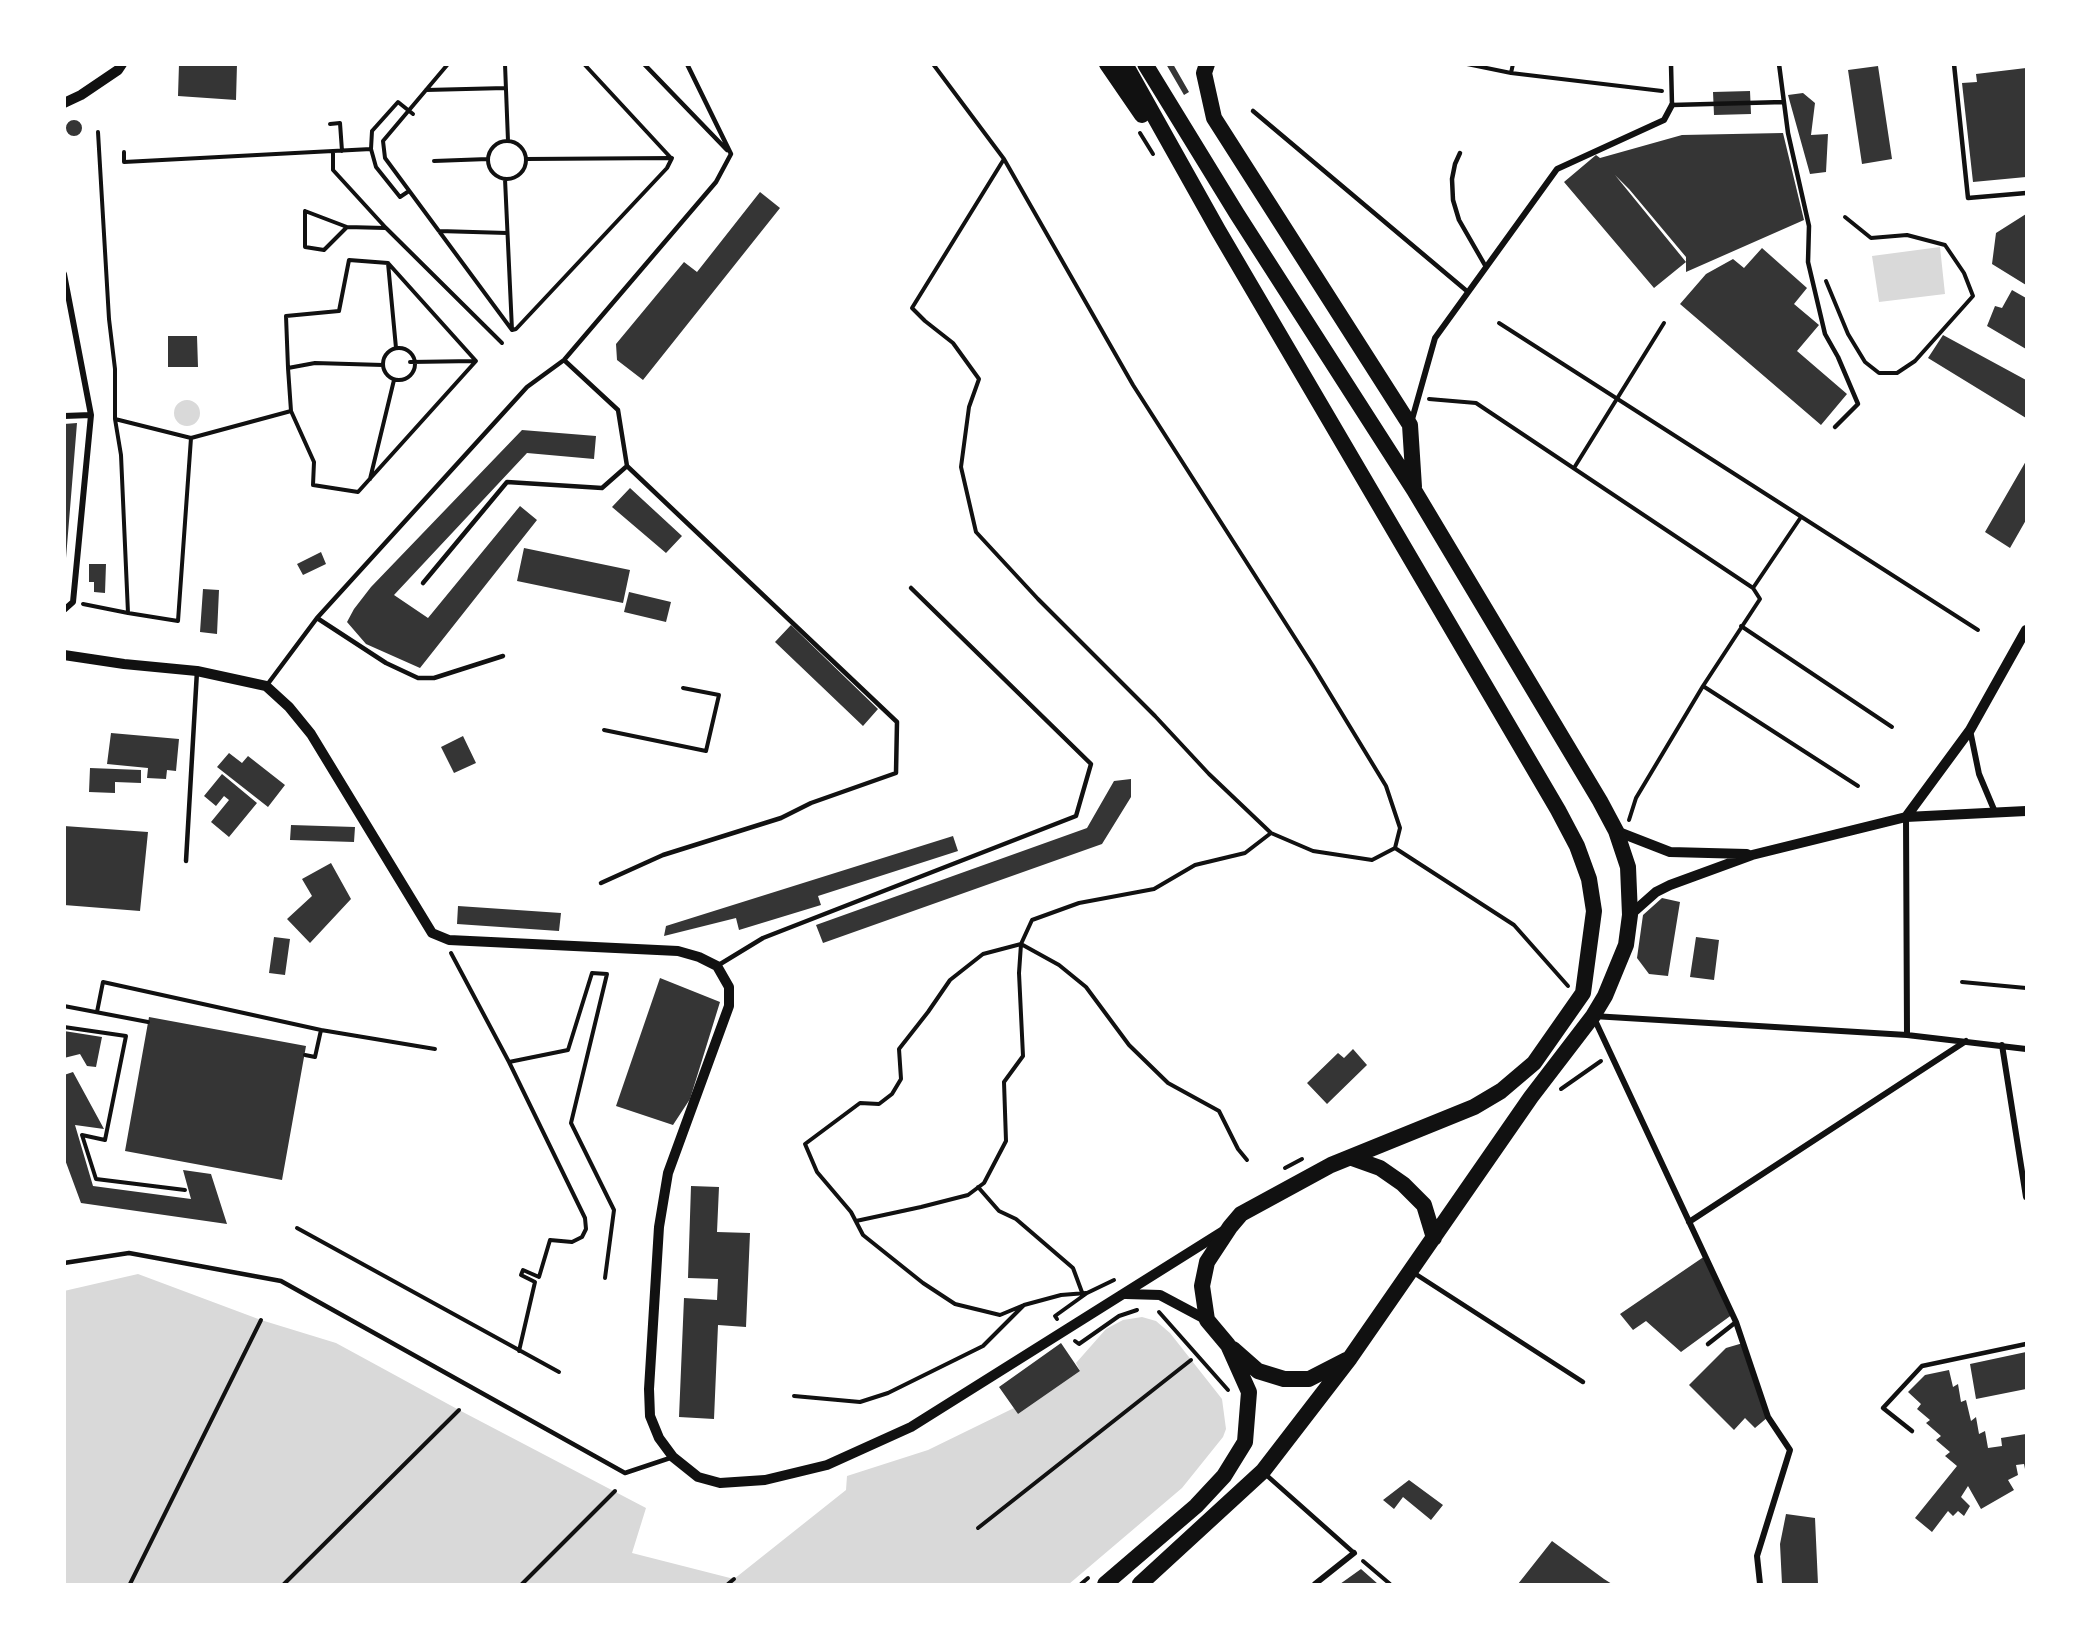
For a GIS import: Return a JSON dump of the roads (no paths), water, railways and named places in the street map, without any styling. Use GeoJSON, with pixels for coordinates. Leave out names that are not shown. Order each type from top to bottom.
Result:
{"type":"FeatureCollection","features":[{"type":"Feature","properties":{"kind":"highway"},"geometry":{"type":"LineString","coordinates":[[1107,64],[1218,231]]}},
{"type":"Feature","properties":{"kind":"highway"},"geometry":{"type":"LineString","coordinates":[[1125,64],[1218,231],[1552,799],[1577,846],[1589,879],[1594,911],[1583,993],[1534,1063],[1502,1091],[1474,1107],[1331,1165],[1241,1214],[1207,1262],[1202,1286],[1207,1320],[1228,1345],[1257,1371],[1284,1379],[1309,1379],[1350,1358]]}},
{"type":"Feature","properties":{"kind":"highway"},"geometry":{"type":"LineString","coordinates":[[1140,1584],[1263,1471],[1350,1358],[1531,1097],[1593,1016],[1605,996],[1626,945],[1630,915],[1628,867],[1620,833],[1414,490],[1145,64]]}},
{"type":"Feature","properties":{"kind":"highway"},"geometry":{"type":"LineString","coordinates":[[1207,64],[1204,73],[1214,118],[1410,425],[1414,490]]}},
{"type":"Feature","properties":{"kind":"highway"},"geometry":{"type":"LineString","coordinates":[[1352,1158],[1380,1168],[1403,1184],[1424,1205],[1434,1238]]}},
{"type":"Feature","properties":{"kind":"highway"},"geometry":{"type":"LineString","coordinates":[[1105,1584],[1196,1506],[1224,1476],[1245,1442],[1249,1392],[1228,1345]]}},
{"type":"Feature","properties":{"kind":"street"},"geometry":{"type":"LineString","coordinates":[[64,103],[81,95],[118,70],[122,64]]}},
{"type":"Feature","properties":{"kind":"street"},"geometry":{"type":"LineString","coordinates":[[1410,425],[1435,338],[1557,169],[1664,120],[1672,105]]}},
{"type":"Feature","properties":{"kind":"street"},"geometry":{"type":"LineString","coordinates":[[64,274],[91,415],[73,602],[64,610]]}},
{"type":"Feature","properties":{"kind":"street"},"geometry":{"type":"LineString","coordinates":[[64,417],[91,415]]}},
{"type":"Feature","properties":{"kind":"street"},"geometry":{"type":"LineString","coordinates":[[1907,1035],[1906,817],[1970,730],[2026,630]]}},
{"type":"Feature","properties":{"kind":"street"},"geometry":{"type":"LineString","coordinates":[[64,655],[197,671],[266,686],[289,707],[311,734],[432,933],[449,940],[678,951],[699,957],[717,966],[729,987],[729,1006],[668,1173],[659,1227],[649,1389],[650,1416],[659,1438],[673,1456],[698,1477],[720,1483],[765,1480],[827,1465],[911,1427],[1230,1227]]}},
{"type":"Feature","properties":{"kind":"street"},"geometry":{"type":"LineString","coordinates":[[1970,730],[1979,774],[1995,812]]}},
{"type":"Feature","properties":{"kind":"street"},"geometry":{"type":"LineString","coordinates":[[1630,915],[1656,892],[1752,855],[1906,817],[2026,811]]}},
{"type":"Feature","properties":{"kind":"street"},"geometry":{"type":"LineString","coordinates":[[1620,833],[1670,852],[1752,855]]}},
{"type":"Feature","properties":{"kind":"street"},"geometry":{"type":"LineString","coordinates":[[1760,1584],[1757,1556],[1790,1450],[1768,1417],[1736,1322],[1593,1016],[1907,1035],[2026,1049]]}},
{"type":"Feature","properties":{"kind":"street"},"geometry":{"type":"LineString","coordinates":[[1689,1222],[1966,1041]]}},
{"type":"Feature","properties":{"kind":"street"},"geometry":{"type":"LineString","coordinates":[[2002,1045],[2026,1197]]}},
{"type":"Feature","properties":{"kind":"street"},"geometry":{"type":"LineString","coordinates":[[1126,1294],[1160,1295],[1207,1320]]}},
{"type":"Feature","properties":{"kind":"street"},"geometry":{"type":"LineString","coordinates":[[1315,1584],[1354,1553]]}},
{"type":"Feature","properties":{"kind":"lane"},"geometry":{"type":"LineString","coordinates":[[644,64],[730,154]]}},
{"type":"Feature","properties":{"kind":"lane"},"geometry":{"type":"LineString","coordinates":[[687,64],[730,154]]}},
{"type":"Feature","properties":{"kind":"lane"},"geometry":{"type":"LineString","coordinates":[[1671,64],[1672,105],[1784,102]]}},
{"type":"Feature","properties":{"kind":"lane"},"geometry":{"type":"LineString","coordinates":[[1779,64],[1788,133],[1809,226],[1808,262],[1825,334],[1838,357],[1858,404],[1835,427]]}},
{"type":"Feature","properties":{"kind":"lane"},"geometry":{"type":"LineString","coordinates":[[1954,64],[1968,198],[2026,193]]}},
{"type":"Feature","properties":{"kind":"lane"},"geometry":{"type":"LineString","coordinates":[[1253,111],[1468,292]]}},
{"type":"Feature","properties":{"kind":"lane"},"geometry":{"type":"LineString","coordinates":[[1460,153],[1452,179],[1452,200],[1459,220],[1486,267]]}},
{"type":"Feature","properties":{"kind":"lane"},"geometry":{"type":"LineString","coordinates":[[266,686],[317,618],[527,387],[564,360],[716,182],[730,154]]}},
{"type":"Feature","properties":{"kind":"lane"},"geometry":{"type":"LineString","coordinates":[[564,360],[618,410],[627,466],[897,722],[896,773],[811,803],[781,818],[663,855],[601,883]]}},
{"type":"Feature","properties":{"kind":"lane"},"geometry":{"type":"LineString","coordinates":[[423,583],[507,482],[602,488],[627,466]]}},
{"type":"Feature","properties":{"kind":"lane"},"geometry":{"type":"LineString","coordinates":[[717,966],[763,938],[1076,816],[1091,764],[911,588]]}},
{"type":"Feature","properties":{"kind":"lane"},"geometry":{"type":"LineString","coordinates":[[317,618],[386,663],[418,678],[434,678],[503,656]]}},
{"type":"Feature","properties":{"kind":"lane"},"geometry":{"type":"LineString","coordinates":[[186,861],[197,671]]}},
{"type":"Feature","properties":{"kind":"lane"},"geometry":{"type":"LineString","coordinates":[[64,1263],[129,1253],[281,1281],[625,1473],[673,1456]]}},
{"type":"Feature","properties":{"kind":"lane"},"geometry":{"type":"LineString","coordinates":[[1411,1271],[1583,1382]]}},
{"type":"Feature","properties":{"kind":"lane"},"geometry":{"type":"LineString","coordinates":[[1708,1344],[1736,1322]]}},
{"type":"Feature","properties":{"kind":"lane"},"geometry":{"type":"LineString","coordinates":[[1912,1431],[1883,1408],[1922,1366],[2026,1344]]}},
{"type":"Feature","properties":{"kind":"lane"},"geometry":{"type":"LineString","coordinates":[[1263,1471],[1354,1553]]}}]}
